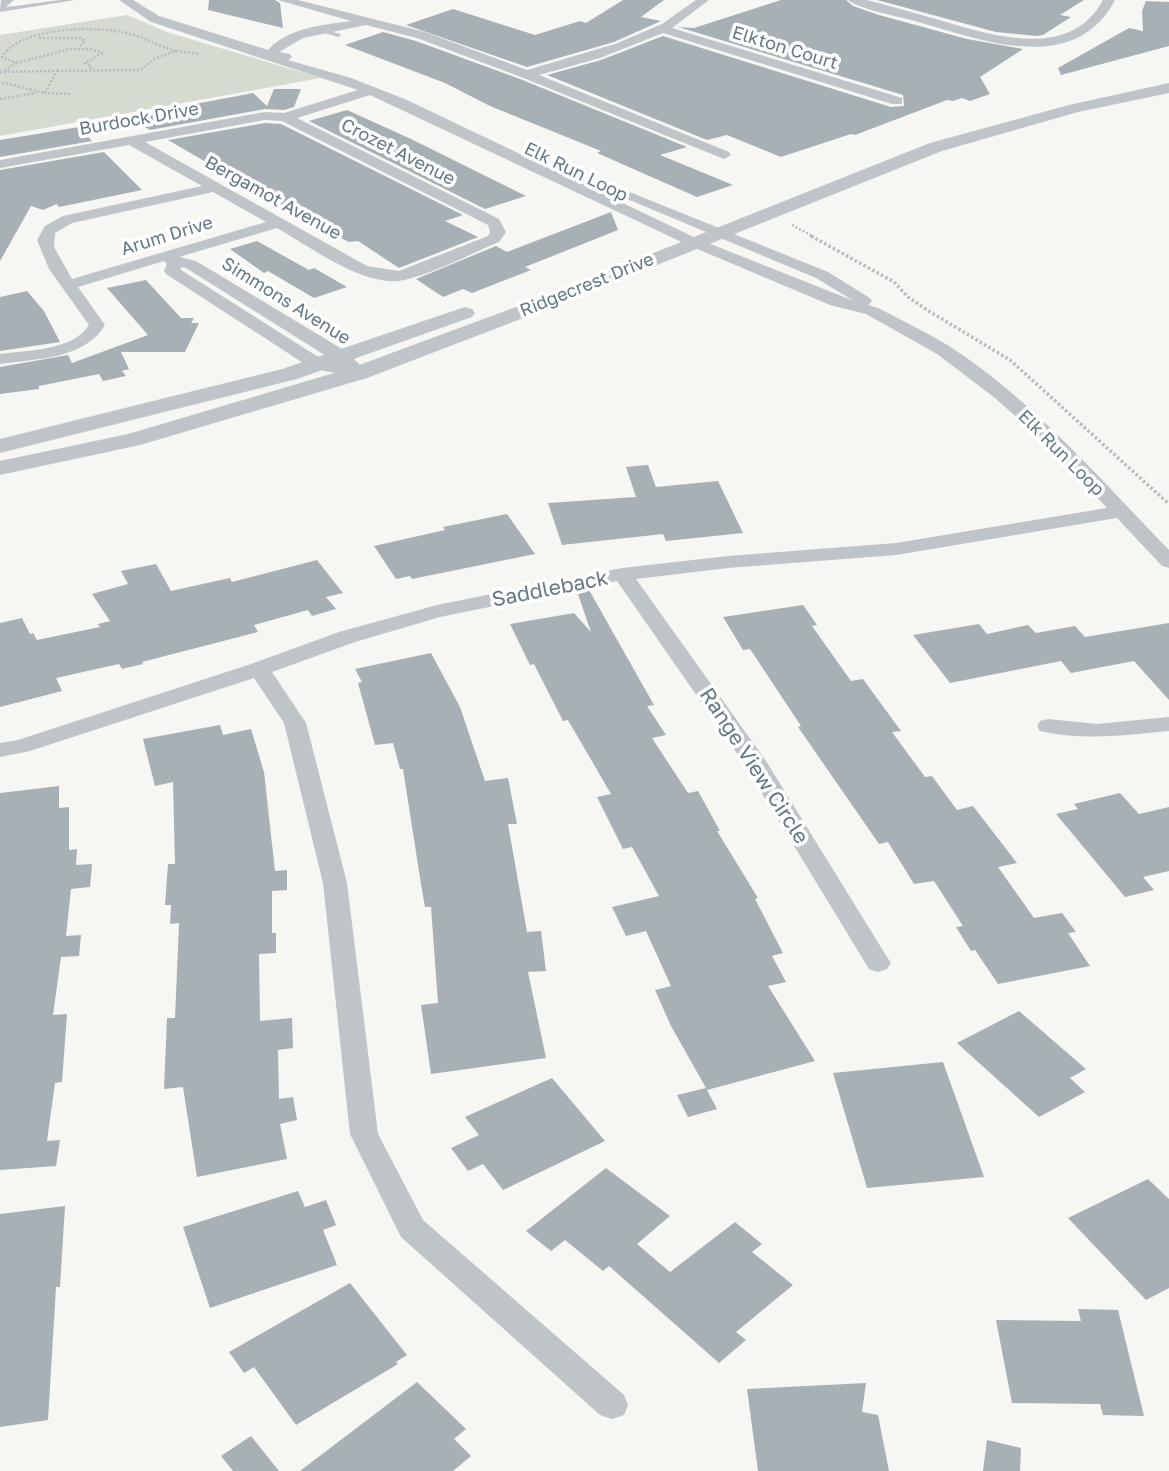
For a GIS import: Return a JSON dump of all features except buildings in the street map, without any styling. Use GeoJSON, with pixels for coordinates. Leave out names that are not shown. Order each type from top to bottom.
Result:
{"type":"FeatureCollection","features":[{"type":"Feature","properties":{"kind":"street"},"geometry":{"type":"LineString","coordinates":[[0,9],[8,0]]}},
{"type":"Feature","properties":{"kind":"street","name":"Elk Run Loop"},"geometry":{"type":"LineString","coordinates":[[125,0],[155,19],[270,55],[303,60],[366,78],[423,99],[635,200],[820,296],[849,307],[872,311],[943,350],[1001,394],[1057,444],[1169,562]]}},
{"type":"Feature","properties":{"kind":"street"},"geometry":{"type":"LineString","coordinates":[[284,0],[421,35],[526,74],[724,155]]}},
{"type":"Feature","properties":{"kind":"street"},"geometry":{"type":"LineString","coordinates":[[526,74],[564,65],[664,29],[703,0]]}},
{"type":"Feature","properties":{"kind":"street"},"geometry":{"type":"LineString","coordinates":[[854,0],[990,39],[1022,43],[1066,38],[1088,27],[1105,11],[1108,0]]}},
{"type":"Feature","properties":{"kind":"street"},"geometry":{"type":"LineString","coordinates":[[270,55],[278,44],[302,32],[324,31],[366,20]]}},
{"type":"Feature","properties":{"kind":"street"},"geometry":{"type":"LineString","coordinates":[[270,55],[307,48],[366,20]]}},
{"type":"Feature","properties":{"kind":"street","name":"Elkton Court"},"geometry":{"type":"LineString","coordinates":[[664,29],[897,101]]}},
{"type":"Feature","properties":{"kind":"street","name":"Elk Run Loop"},"geometry":{"type":"LineString","coordinates":[[270,55],[283,63],[402,103],[673,233]]}},
{"type":"Feature","properties":{"kind":"street","name":"Ridgecrest Drive"},"geometry":{"type":"LineString","coordinates":[[0,468],[132,440],[359,373],[550,301],[836,167],[970,119],[1106,87],[1169,76]]}},
{"type":"Feature","properties":{"kind":"street","name":"Ridgecrest Drive"},"geometry":{"type":"LineString","coordinates":[[0,446],[276,378],[527,292],[673,233],[719,232],[936,146],[1075,108],[1169,88]]}},
{"type":"Feature","properties":{"kind":"street","name":"Burdock Drive"},"geometry":{"type":"LineString","coordinates":[[0,164],[265,116],[285,117],[370,91]]}},
{"type":"Feature","properties":{"kind":"street","name":"Crozet Avenue"},"geometry":{"type":"LineString","coordinates":[[285,117],[494,222],[498,232],[494,239],[401,275]]}},
{"type":"Feature","properties":{"kind":"street","name":"Bergamot Avenue"},"geometry":{"type":"LineString","coordinates":[[131,140],[212,188],[362,269],[381,275],[401,275]]}},
{"type":"Feature","properties":{"kind":"street"},"geometry":{"type":"LineString","coordinates":[[0,359],[66,348],[94,333],[97,325],[46,248],[45,239],[53,225],[68,219],[212,188]]}},
{"type":"Feature","properties":{"kind":"street","name":"Arum Drive"},"geometry":{"type":"LineString","coordinates":[[68,285],[171,259],[277,223]]}},
{"type":"Feature","properties":{"kind":"street","name":"Elk Run Loop"},"geometry":{"type":"LineString","coordinates":[[719,232],[822,275],[866,302],[872,311]]}},
{"type":"Feature","properties":{"kind":"street","name":"Simmons Avenue"},"geometry":{"type":"LineString","coordinates":[[171,259],[190,264],[341,356],[359,373],[317,364],[172,271],[171,259]]}},
{"type":"Feature","properties":{"kind":"street","name":"Saddleback"},"geometry":{"type":"LineString","coordinates":[[0,750],[22,746],[259,669],[347,637],[437,611],[622,574],[728,562],[896,549],[1119,512]]}},
{"type":"Feature","properties":{"kind":"street","name":"Range View Circle"},"geometry":{"type":"LineString","coordinates":[[622,574],[754,761],[878,963]]}},
{"type":"Feature","properties":{"kind":"street"},"geometry":{"type":"LineString","coordinates":[[259,669],[295,723],[335,883],[363,1134],[412,1228],[612,1405]]}},
{"type":"Feature","properties":{"kind":"street"},"geometry":{"type":"LineString","coordinates":[[1048,726],[1097,731],[1169,724]]}},
{"type":"Feature","properties":{"kind":"lane"},"geometry":{"type":"LineString","coordinates":[[0,9],[72,0]]}},
{"type":"Feature","properties":{"kind":"lane"},"geometry":{"type":"LineString","coordinates":[[324,31],[338,35]]}},
{"type":"Feature","properties":{"kind":"lane"},"geometry":{"type":"LineString","coordinates":[[820,296],[842,288]]}},
{"type":"Feature","properties":{"kind":"path"},"geometry":{"type":"LineString","coordinates":[[0,72],[139,70],[156,58],[176,51],[157,46],[132,34],[107,30],[66,30],[8,47],[2,57],[16,63]]}},
{"type":"Feature","properties":{"kind":"path"},"geometry":{"type":"LineString","coordinates":[[30,39],[63,37],[81,38],[85,41],[76,48]]}},
{"type":"Feature","properties":{"kind":"path"},"geometry":{"type":"LineString","coordinates":[[5,71],[16,63],[37,60],[62,49],[91,47],[102,53],[85,63],[91,66],[91,71]]}},
{"type":"Feature","properties":{"kind":"path"},"geometry":{"type":"LineString","coordinates":[[45,93],[57,71]]}},
{"type":"Feature","properties":{"kind":"path"},"geometry":{"type":"LineString","coordinates":[[0,82],[45,93]]}},
{"type":"Feature","properties":{"kind":"path"},"geometry":{"type":"LineString","coordinates":[[0,99],[45,93],[71,94]]}},
{"type":"Feature","properties":{"kind":"shaded area"},"geometry":{"type":"Polygon","coordinates":[[[127,15],[167,32],[321,78],[0,136],[0,35],[127,15]]]}}]}
